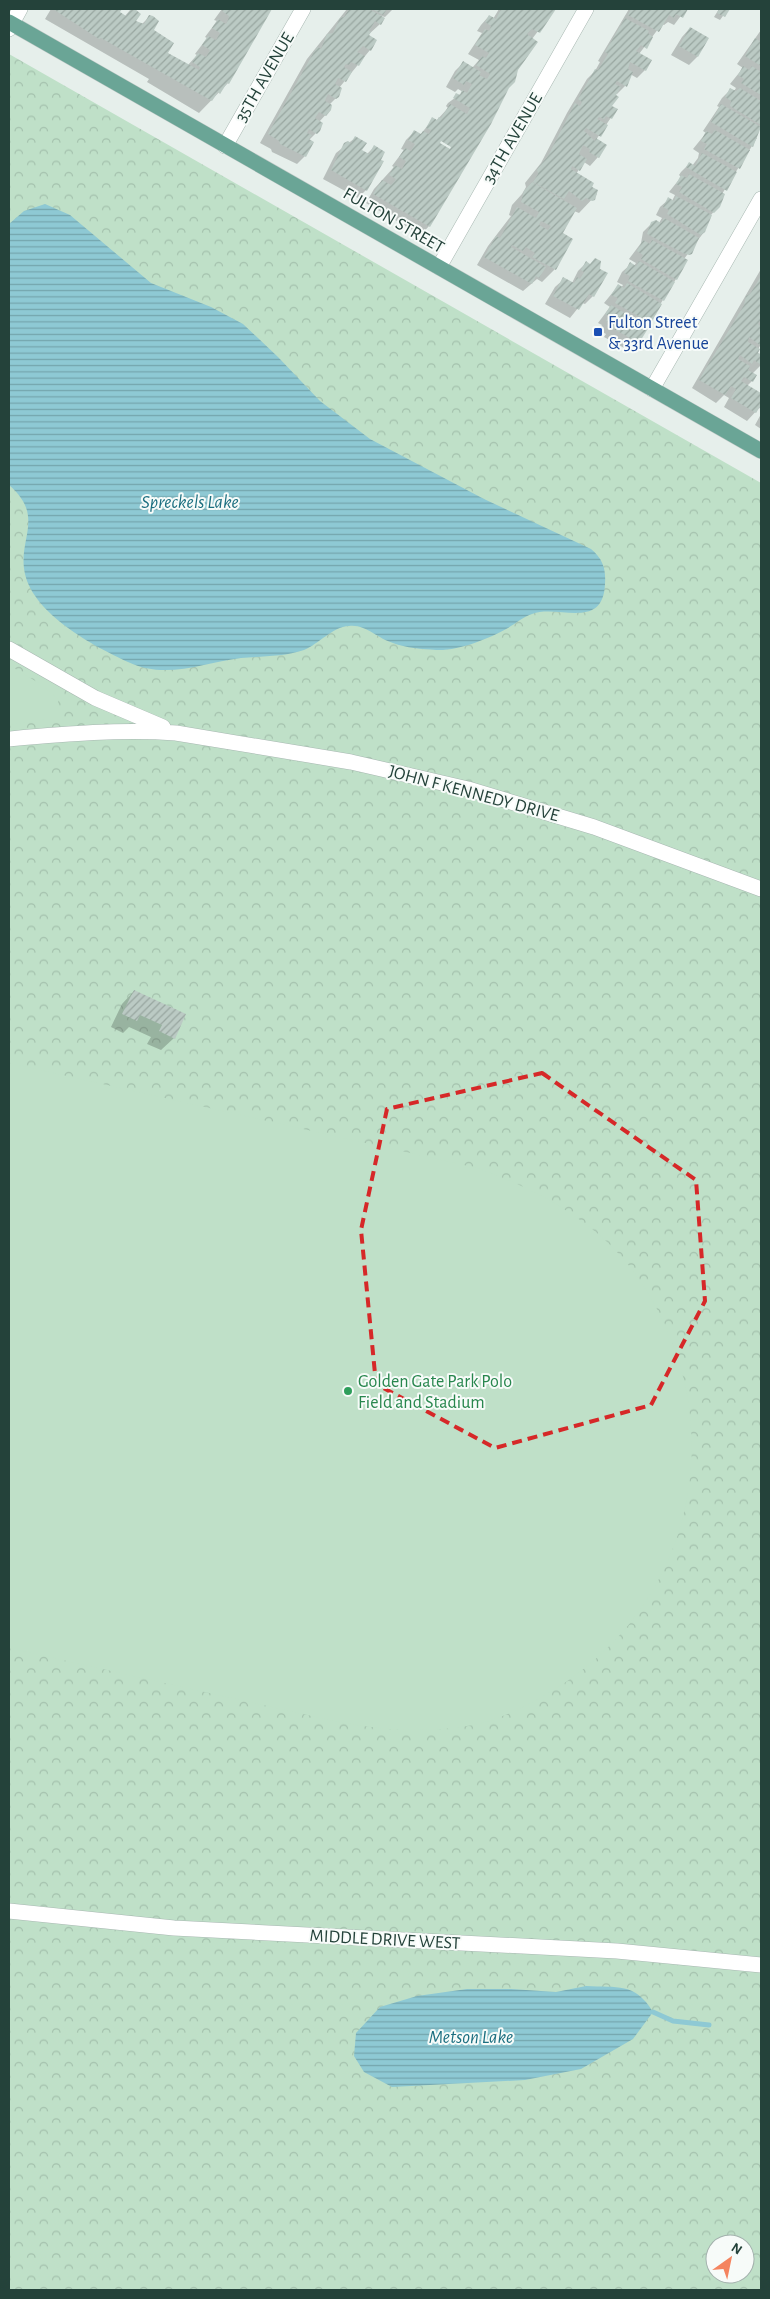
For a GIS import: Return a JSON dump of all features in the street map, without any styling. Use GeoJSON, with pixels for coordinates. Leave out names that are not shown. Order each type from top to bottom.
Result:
{"type":"FeatureCollection","features":[{"type":"Feature","properties":{"kind":"main road","name":"FULTON STREET"},"geometry":{"type":"LineString","coordinates":[[10,25],[761,452]]}},
{"type":"Feature","properties":{"kind":"street"},"geometry":{"type":"LineString","coordinates":[[10,25],[20,9]]}},
{"type":"Feature","properties":{"kind":"street","name":"35TH AVENUE"},"geometry":{"type":"LineString","coordinates":[[225,146],[303,9]]}},
{"type":"Feature","properties":{"kind":"street","name":"34TH AVENUE"},"geometry":{"type":"LineString","coordinates":[[438,267],[586,9]]}},
{"type":"Feature","properties":{"kind":"street"},"geometry":{"type":"LineString","coordinates":[[652,389],[761,198]]}},
{"type":"Feature","properties":{"kind":"street","name":"JOHN F KENNEDY DRIVE"},"geometry":{"type":"LineString","coordinates":[[9,649],[94,698],[176,732]]}},
{"type":"Feature","properties":{"kind":"street","name":"JOHN F KENNEDY DRIVE"},"geometry":{"type":"LineString","coordinates":[[9,739],[92,731],[176,732],[351,762],[485,793],[603,830],[761,889]]}},
{"type":"Feature","properties":{"kind":"street","name":"MIDDLE DRIVE WEST"},"geometry":{"type":"LineString","coordinates":[[9,1911],[174,1928],[617,1951],[761,1965]]}},
{"type":"Feature","properties":{"kind":"highlighted area"},"geometry":{"type":"Polygon","coordinates":[[[542,1073],[696,1180],[705,1301],[651,1405],[495,1448],[376,1384],[361,1230],[387,1109],[542,1073]]]}},
{"type":"Feature","properties":{"kind":"green space"},"geometry":{"type":"Polygon","coordinates":[[[9,54],[761,483],[761,2290],[9,2290],[9,54]]]}},
{"type":"Feature","properties":{"kind":"green space"},"geometry":{"type":"Polygon","coordinates":[[[9,665],[42,685],[58,699],[58,708],[47,719],[9,725],[9,665]]]}},
{"type":"Feature","properties":{"kind":"green space","name":"Golden Gate Park Polo Field and Stadium"},"geometry":{"type":"Polygon","coordinates":[[[9,1063],[477,1168],[524,1187],[547,1199],[589,1227],[608,1243],[641,1282],[669,1334],[686,1389],[692,1445],[687,1500],[671,1553],[645,1602],[609,1646],[563,1684],[508,1714],[473,1725],[420,1730],[386,1729],[334,1721],[9,1648],[9,1063]]]}},
{"type":"Feature","properties":{"kind":"water","name":"Spreckels Lake"},"geometry":{"type":"Polygon","coordinates":[[[45,204],[70,215],[151,283],[211,307],[243,324],[320,401],[370,439],[484,499],[591,549],[601,561],[605,574],[602,598],[596,607],[588,612],[543,612],[532,614],[492,636],[454,649],[436,650],[403,646],[388,641],[361,627],[349,626],[337,629],[310,647],[296,652],[241,658],[170,670],[156,670],[128,662],[82,638],[52,615],[31,589],[25,574],[24,561],[28,528],[26,507],[9,485],[9,224],[24,211],[45,204]]]}},
{"type":"Feature","properties":{"kind":"water","name":"Metson Lake"},"geometry":{"type":"Polygon","coordinates":[[[586,1986],[616,1987],[632,1991],[646,2002],[653,2012],[633,2039],[581,2069],[525,2080],[392,2087],[364,2072],[354,2056],[356,2033],[380,2007],[417,1996],[467,1989],[556,1992],[586,1986]]]}},
{"type":"Feature","properties":{"kind":"building"},"geometry":{"type":"Polygon","coordinates":[[[53,9],[122,9],[120,12],[126,16],[131,9],[135,9],[141,14],[136,21],[144,24],[149,15],[153,16],[159,21],[154,30],[174,43],[168,53],[199,70],[200,67],[192,62],[198,53],[206,57],[210,50],[202,45],[208,36],[216,40],[220,33],[212,28],[218,19],[226,24],[229,16],[222,11],[223,9],[272,9],[229,84],[227,83],[220,94],[218,92],[212,101],[101,38],[99,39],[53,9]]]}},
{"type":"Feature","properties":{"kind":"building"},"geometry":{"type":"Polygon","coordinates":[[[349,9],[369,9],[385,18],[381,25],[375,21],[369,31],[371,32],[369,35],[377,40],[371,51],[363,46],[357,52],[365,56],[359,66],[351,62],[344,67],[352,72],[346,82],[338,78],[335,84],[342,88],[339,97],[336,99],[328,94],[325,101],[332,105],[331,110],[326,116],[319,112],[315,118],[323,123],[317,134],[309,129],[307,133],[312,135],[309,139],[314,142],[306,157],[280,144],[279,141],[268,134],[315,50],[318,47],[321,49],[327,34],[333,33],[340,18],[344,17],[349,9]]]}},
{"type":"Feature","properties":{"kind":"building"},"geometry":{"type":"Polygon","coordinates":[[[372,9],[387,9],[383,15],[372,9]]]}},
{"type":"Feature","properties":{"kind":"building"},"geometry":{"type":"Polygon","coordinates":[[[501,9],[556,9],[540,33],[532,29],[527,34],[538,42],[518,70],[515,82],[509,88],[491,124],[430,227],[373,194],[382,180],[391,185],[396,179],[389,175],[395,165],[402,169],[406,161],[399,157],[405,148],[411,151],[415,144],[408,140],[414,130],[421,134],[423,131],[429,134],[431,130],[426,128],[432,117],[437,120],[439,117],[441,118],[450,104],[467,114],[470,108],[453,98],[456,93],[460,95],[462,90],[467,93],[472,84],[466,81],[464,85],[453,78],[463,61],[481,72],[479,75],[487,79],[490,74],[476,65],[482,56],[486,58],[489,53],[475,45],[485,29],[489,31],[491,26],[485,22],[489,15],[496,19],[501,9]],[[441,141],[440,143],[450,149],[451,147],[441,141]]]}},
{"type":"Feature","properties":{"kind":"building"},"geometry":{"type":"Polygon","coordinates":[[[631,9],[688,9],[683,18],[676,14],[674,18],[669,15],[659,32],[628,15],[631,9]]]}},
{"type":"Feature","properties":{"kind":"building"},"geometry":{"type":"Polygon","coordinates":[[[719,9],[730,9],[725,17],[717,13],[719,9]]]}},
{"type":"Feature","properties":{"kind":"building"},"geometry":{"type":"Polygon","coordinates":[[[625,18],[649,31],[648,33],[653,37],[647,49],[641,45],[636,51],[652,60],[646,71],[630,62],[628,69],[633,72],[627,87],[617,81],[615,84],[621,87],[616,95],[619,97],[612,106],[618,109],[612,119],[606,116],[604,119],[599,117],[597,119],[608,125],[601,137],[586,128],[584,131],[595,141],[596,138],[607,145],[599,158],[589,152],[590,149],[583,145],[579,154],[587,159],[580,171],[572,166],[571,169],[594,183],[592,187],[598,190],[595,200],[592,201],[586,198],[582,201],[569,191],[564,199],[533,182],[538,174],[537,169],[548,156],[575,103],[580,106],[582,102],[578,99],[595,69],[598,70],[608,54],[605,52],[625,18]]]}},
{"type":"Feature","properties":{"kind":"building"},"geometry":{"type":"Polygon","coordinates":[[[690,27],[709,38],[698,57],[679,46],[690,27]]]}},
{"type":"Feature","properties":{"kind":"building"},"geometry":{"type":"Polygon","coordinates":[[[755,38],[761,42],[761,66],[745,56],[755,38]]]}},
{"type":"Feature","properties":{"kind":"building"},"geometry":{"type":"Polygon","coordinates":[[[743,66],[749,70],[752,66],[761,72],[761,95],[741,83],[744,79],[738,75],[743,66]]]}},
{"type":"Feature","properties":{"kind":"building"},"geometry":{"type":"Polygon","coordinates":[[[730,88],[736,91],[740,88],[761,101],[761,125],[730,106],[731,101],[725,97],[730,88]]]}},
{"type":"Feature","properties":{"kind":"building"},"geometry":{"type":"Polygon","coordinates":[[[721,104],[761,127],[753,147],[711,122],[721,104]]]}},
{"type":"Feature","properties":{"kind":"building"},"geometry":{"type":"Polygon","coordinates":[[[715,130],[750,150],[740,169],[704,149],[707,144],[701,141],[706,131],[712,134],[715,130]]]}},
{"type":"Feature","properties":{"kind":"building"},"geometry":{"type":"Polygon","coordinates":[[[355,136],[367,143],[362,150],[369,154],[374,145],[385,152],[381,160],[384,161],[367,191],[331,170],[344,143],[348,141],[351,143],[355,136]]]}},
{"type":"Feature","properties":{"kind":"building"},"geometry":{"type":"Polygon","coordinates":[[[702,153],[737,172],[727,191],[686,167],[689,162],[695,166],[702,153]]]}},
{"type":"Feature","properties":{"kind":"building"},"geometry":{"type":"Polygon","coordinates":[[[689,174],[725,194],[720,207],[714,213],[679,192],[682,187],[676,184],[681,175],[687,178],[689,174]]]}},
{"type":"Feature","properties":{"kind":"building"},"geometry":{"type":"Polygon","coordinates":[[[532,182],[577,208],[563,233],[573,239],[556,270],[532,257],[535,253],[526,247],[523,251],[512,245],[511,247],[546,267],[539,278],[536,276],[532,284],[484,257],[496,236],[500,238],[517,207],[536,218],[539,212],[521,202],[524,191],[532,182]],[[541,221],[539,225],[548,230],[551,226],[541,221]]]}},
{"type":"Feature","properties":{"kind":"building"},"geometry":{"type":"Polygon","coordinates":[[[676,196],[712,215],[705,232],[701,235],[667,214],[669,210],[663,207],[668,197],[674,201],[676,196]]]}},
{"type":"Feature","properties":{"kind":"building"},"geometry":{"type":"Polygon","coordinates":[[[664,218],[699,238],[692,254],[683,253],[647,234],[651,222],[656,220],[661,223],[664,218]]]}},
{"type":"Feature","properties":{"kind":"building"},"geometry":{"type":"Polygon","coordinates":[[[643,240],[650,244],[652,240],[688,260],[677,280],[641,259],[643,255],[637,251],[643,240]]]}},
{"type":"Feature","properties":{"kind":"building"},"geometry":{"type":"Polygon","coordinates":[[[595,258],[601,261],[600,269],[608,273],[594,297],[589,294],[579,310],[553,296],[563,277],[574,283],[577,277],[580,279],[584,272],[581,270],[586,261],[590,264],[595,258]]]}},
{"type":"Feature","properties":{"kind":"building"},"geometry":{"type":"Polygon","coordinates":[[[639,261],[675,282],[664,301],[628,281],[630,276],[624,273],[630,262],[636,266],[639,261]]]}},
{"type":"Feature","properties":{"kind":"building"},"geometry":{"type":"Polygon","coordinates":[[[761,276],[761,320],[758,324],[761,327],[761,346],[749,337],[748,342],[760,349],[758,353],[761,354],[761,365],[754,360],[752,364],[740,355],[738,359],[750,366],[748,370],[757,375],[753,382],[744,377],[741,381],[761,393],[761,405],[756,413],[731,398],[736,389],[731,386],[725,395],[699,380],[744,305],[746,296],[750,294],[761,276]]]}},
{"type":"Feature","properties":{"kind":"building"},"geometry":{"type":"Polygon","coordinates":[[[627,283],[662,304],[651,323],[615,303],[618,298],[611,295],[618,284],[624,288],[627,283]]]}},
{"type":"Feature","properties":{"kind":"building"},"geometry":{"type":"Polygon","coordinates":[[[611,305],[649,327],[639,343],[612,328],[613,325],[606,321],[609,316],[605,314],[611,305]]]}},
{"type":"Feature","properties":{"kind":"building"},"geometry":{"type":"Polygon","coordinates":[[[134,990],[186,1014],[175,1039],[159,1031],[162,1025],[140,1015],[137,1021],[122,1014],[134,990]]]}},
{"type":"Feature","properties":{"kind":"waterway"},"geometry":{"type":"LineString","coordinates":[[653,2012],[673,2021],[709,2025]]}},
{"type":"Feature","properties":{"kind":"place","name":"Fulton Street & 33rd Avenue"},"geometry":{"type":"Point","coordinates":[598,332]}},
{"type":"Feature","properties":{"kind":"place","name":"Golden Gate Park Polo Field and Stadium"},"geometry":{"type":"Point","coordinates":[348,1391]}}]}
